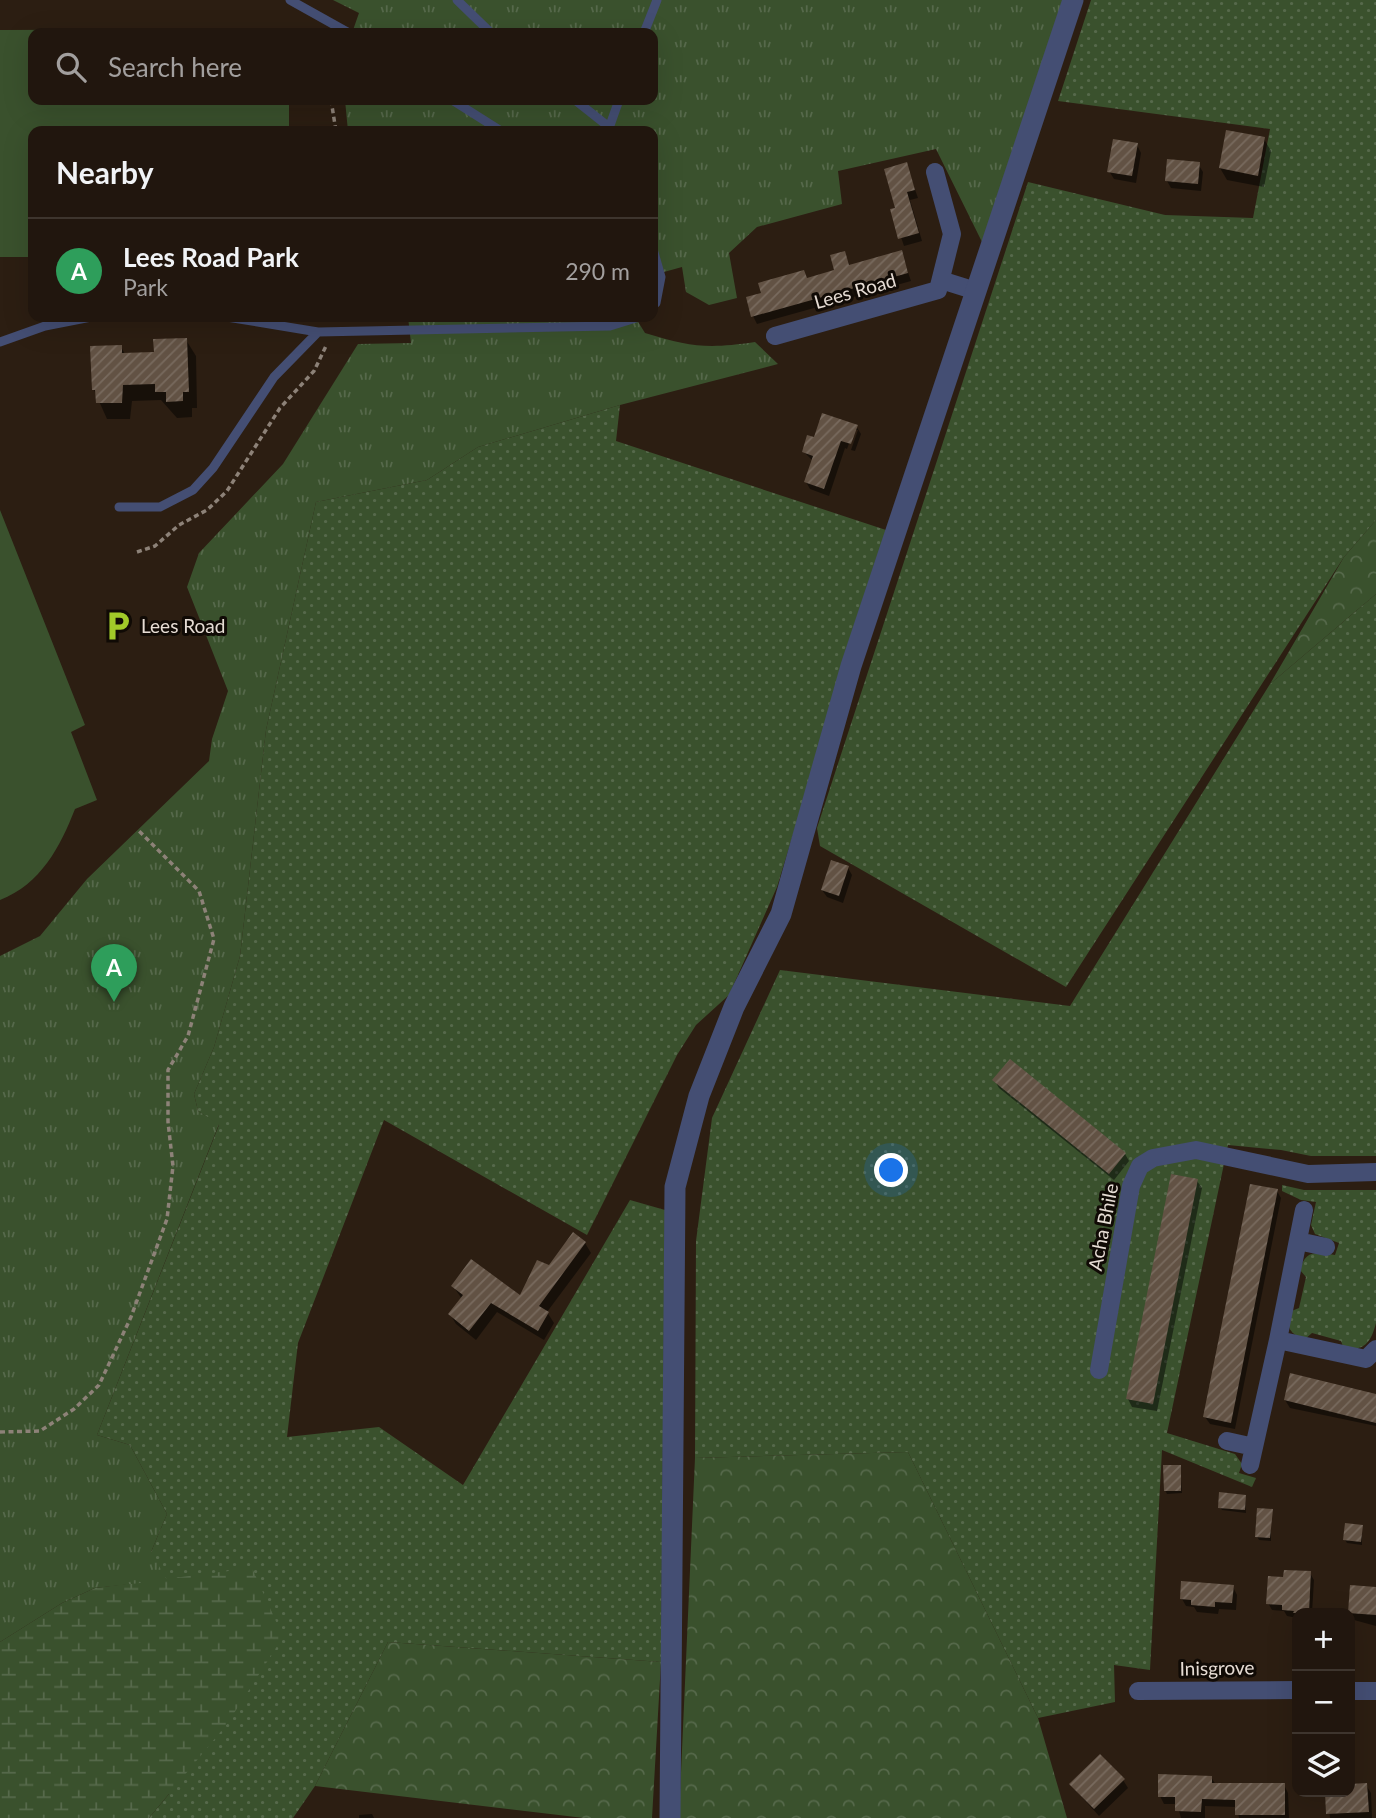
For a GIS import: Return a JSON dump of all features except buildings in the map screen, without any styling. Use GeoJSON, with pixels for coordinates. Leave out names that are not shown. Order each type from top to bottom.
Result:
{"type":"FeatureCollection","features":[{"type":"Feature","properties":{"kind":"street"},"geometry":{"type":"LineString","coordinates":[[670,1818],[676,1187],[699,1096],[734,1007],[781,914],[851,666],[1073,0]]}},
{"type":"Feature","properties":{"kind":"street"},"geometry":{"type":"LineString","coordinates":[[935,172],[952,234],[941,280],[976,291]]}},
{"type":"Feature","properties":{"kind":"street","name":"Lees Road"},"geometry":{"type":"LineString","coordinates":[[775,337],[938,290],[941,280]]}},
{"type":"Feature","properties":{"kind":"street","name":"Acha Bhile"},"geometry":{"type":"LineString","coordinates":[[1099,1370],[1131,1186],[1140,1166],[1153,1158],[1196,1150],[1308,1174],[1376,1172]]}},
{"type":"Feature","properties":{"kind":"street"},"geometry":{"type":"LineString","coordinates":[[1250,1465],[1304,1210]]}},
{"type":"Feature","properties":{"kind":"street"},"geometry":{"type":"LineString","coordinates":[[1298,1241],[1326,1247]]}},
{"type":"Feature","properties":{"kind":"street"},"geometry":{"type":"LineString","coordinates":[[1278,1340],[1348,1358],[1366,1359],[1376,1349]]}},
{"type":"Feature","properties":{"kind":"street"},"geometry":{"type":"LineString","coordinates":[[1227,1441],[1254,1447]]}},
{"type":"Feature","properties":{"kind":"street","name":"Inisgrove"},"geometry":{"type":"LineString","coordinates":[[1138,1690],[1292,1689]]}},
{"type":"Feature","properties":{"kind":"street"},"geometry":{"type":"LineString","coordinates":[[1355,1691],[1376,1691]]}},
{"type":"Feature","properties":{"kind":"lane"},"geometry":{"type":"LineString","coordinates":[[290,0],[340,28]]}},
{"type":"Feature","properties":{"kind":"lane"},"geometry":{"type":"LineString","coordinates":[[457,0],[486,28]]}},
{"type":"Feature","properties":{"kind":"lane"},"geometry":{"type":"LineString","coordinates":[[646,28],[657,0]]}},
{"type":"Feature","properties":{"kind":"lane"},"geometry":{"type":"LineString","coordinates":[[460,105],[493,126]]}},
{"type":"Feature","properties":{"kind":"lane"},"geometry":{"type":"LineString","coordinates":[[581,105],[605,126]]}},
{"type":"Feature","properties":{"kind":"lane"},"geometry":{"type":"LineString","coordinates":[[609,126],[617,105]]}},
{"type":"Feature","properties":{"kind":"lane"},"geometry":{"type":"LineString","coordinates":[[658,266],[661,277],[658,288]]}},
{"type":"Feature","properties":{"kind":"lane"},"geometry":{"type":"LineString","coordinates":[[0,342],[45,326],[65,322]]}},
{"type":"Feature","properties":{"kind":"lane"},"geometry":{"type":"LineString","coordinates":[[259,322],[324,332],[610,326],[623,322]]}},
{"type":"Feature","properties":{"kind":"lane"},"geometry":{"type":"LineString","coordinates":[[119,507],[160,507],[193,490],[213,468],[274,377],[324,332]]}},
{"type":"Feature","properties":{"kind":"path"},"geometry":{"type":"LineString","coordinates":[[332,105],[335,126]]}},
{"type":"Feature","properties":{"kind":"path"},"geometry":{"type":"LineString","coordinates":[[137,552],[155,546],[179,525],[207,510],[227,491],[280,408],[314,371],[327,345],[324,332]]}},
{"type":"Feature","properties":{"kind":"path"},"geometry":{"type":"LineString","coordinates":[[0,1433],[40,1430],[74,1409],[99,1385],[131,1317],[167,1219],[173,1166],[168,1122],[168,1070],[188,1036],[214,939],[199,891],[169,858],[138,830]]}},
{"type":"Feature","properties":{"kind":"green space"},"geometry":{"type":"Polygon","coordinates":[[[333,0],[1065,0],[983,244],[936,149],[838,171],[842,204],[757,227],[729,253],[737,298],[709,305],[686,292],[682,267],[658,274],[658,126],[348,126],[345,105],[658,105],[658,28],[354,28],[359,13],[333,0]]]}},
{"type":"Feature","properties":{"kind":"green space"},"geometry":{"type":"Polygon","coordinates":[[[1091,0],[1376,0],[1376,520],[1344,557],[1066,987],[820,846],[817,828],[1028,182],[1165,215],[1253,218],[1270,129],[1058,101],[1091,0]]]}},
{"type":"Feature","properties":{"kind":"green space"},"geometry":{"type":"Polygon","coordinates":[[[0,30],[28,30],[28,105],[289,105],[289,126],[28,126],[28,257],[0,257],[0,30]]]}},
{"type":"Feature","properties":{"kind":"green space"},"geometry":{"type":"Polygon","coordinates":[[[409,322],[638,322],[645,333],[675,341],[711,346],[755,342],[778,364],[620,405],[478,447],[427,480],[316,502],[266,730],[240,956],[214,1047],[194,1094],[198,1111],[219,1124],[97,1435],[130,1445],[167,1514],[151,1552],[167,1580],[95,1588],[62,1603],[0,1642],[0,956],[40,936],[87,879],[209,761],[212,739],[228,691],[187,587],[199,553],[283,464],[358,344],[411,343],[409,322]]]}},
{"type":"Feature","properties":{"kind":"green space"},"geometry":{"type":"Polygon","coordinates":[[[620,405],[616,441],[886,530],[777,887],[729,995],[696,1025],[677,1055],[587,1235],[384,1120],[298,1343],[287,1437],[379,1427],[463,1485],[630,1200],[665,1210],[661,1662],[388,1642],[315,1786],[293,1818],[149,1818],[169,1794],[151,1552],[167,1514],[130,1445],[97,1435],[219,1125],[198,1111],[194,1094],[214,1047],[240,956],[266,730],[316,502],[427,480],[478,447],[620,405]]]}},
{"type":"Feature","properties":{"kind":"green space"},"geometry":{"type":"Polygon","coordinates":[[[0,510],[85,725],[71,732],[97,800],[75,809],[63,837],[38,874],[14,893],[0,900],[0,510]]]}},
{"type":"Feature","properties":{"kind":"green space"},"geometry":{"type":"Polygon","coordinates":[[[1376,520],[1376,594],[1270,684],[1344,557],[1376,520]]]}},
{"type":"Feature","properties":{"kind":"green space"},"geometry":{"type":"Polygon","coordinates":[[[1376,594],[1376,1156],[1311,1156],[1228,1145],[1167,1433],[1235,1454],[1242,1464],[1239,1473],[1256,1478],[1252,1487],[1162,1450],[1150,1670],[1114,1665],[1115,1702],[1038,1718],[908,1452],[695,1458],[696,1241],[712,1118],[780,970],[1070,1006],[1270,684],[1376,594]]]}},
{"type":"Feature","properties":{"kind":"green space"},"geometry":{"type":"Polygon","coordinates":[[[1282,1185],[1304,1190],[1376,1190],[1376,1323],[1372,1335],[1362,1347],[1344,1349],[1341,1341],[1312,1333],[1305,1339],[1290,1330],[1289,1312],[1299,1308],[1306,1277],[1300,1270],[1302,1263],[1312,1254],[1335,1255],[1339,1243],[1315,1234],[1311,1225],[1316,1202],[1301,1200],[1282,1191],[1282,1185]]]}},
{"type":"Feature","properties":{"kind":"green space"},"geometry":{"type":"Polygon","coordinates":[[[908,1452],[1038,1718],[1067,1818],[679,1818],[695,1458],[908,1452]]]}},
{"type":"Feature","properties":{"kind":"green space"},"geometry":{"type":"Polygon","coordinates":[[[252,1568],[283,1637],[227,1724],[149,1818],[0,1818],[0,1642],[62,1603],[95,1588],[252,1568]]]}},
{"type":"Feature","properties":{"kind":"green space"},"geometry":{"type":"Polygon","coordinates":[[[388,1642],[661,1662],[652,1818],[584,1818],[315,1786],[388,1642]]]}},
{"type":"Feature","properties":{"kind":"place","name":"Lees Road"},"geometry":{"type":"Point","coordinates":[118,626]}},
{"type":"Feature","properties":{"kind":"place","name":"Lees Road Park"},"geometry":{"type":"Point","coordinates":[114,1002]}}]}
